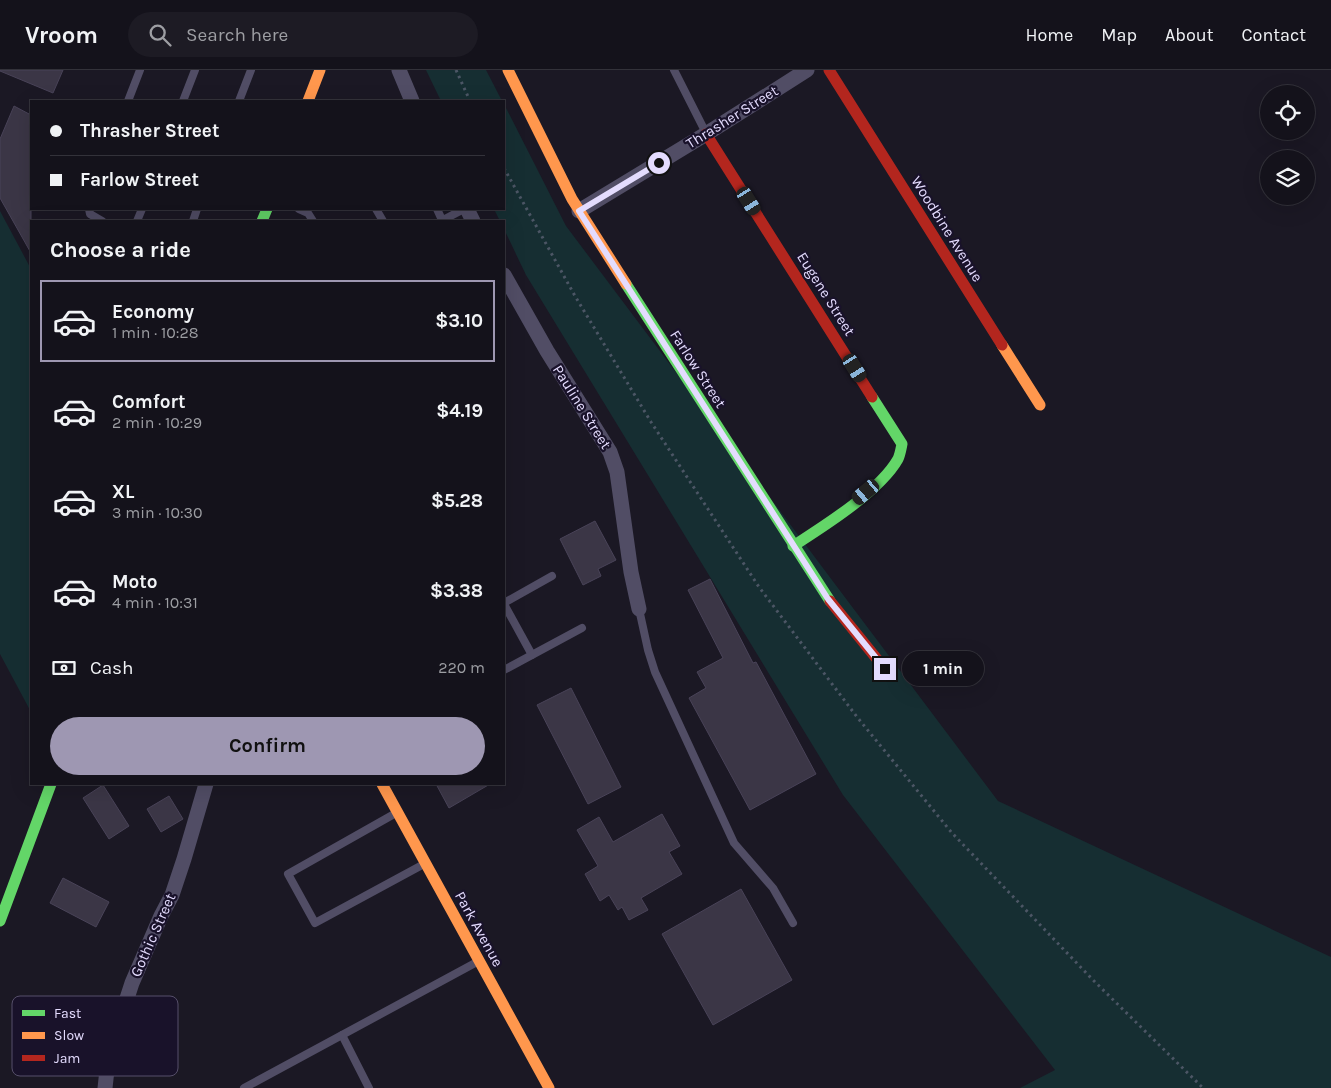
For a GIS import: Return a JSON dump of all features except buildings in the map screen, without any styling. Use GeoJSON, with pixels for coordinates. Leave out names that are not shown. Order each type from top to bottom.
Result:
{"type":"FeatureCollection","features":[{"type":"Feature","properties":{"kind":"street"},"geometry":{"type":"LineString","coordinates":[[308,100],[320,70]]}},
{"type":"Feature","properties":{"kind":"street"},"geometry":{"type":"LineString","coordinates":[[399,70],[412,100]]}},
{"type":"Feature","properties":{"kind":"street","name":"Farlow Street"},"geometry":{"type":"LineString","coordinates":[[508,70],[579,211],[828,599],[885,669]]}},
{"type":"Feature","properties":{"kind":"street","name":"Thrasher Street"},"geometry":{"type":"LineString","coordinates":[[579,211],[807,70]]}},
{"type":"Feature","properties":{"kind":"street","name":"Woodbine Avenue"},"geometry":{"type":"LineString","coordinates":[[829,70],[1040,404]]}},
{"type":"Feature","properties":{"kind":"street","name":"Eugene Street"},"geometry":{"type":"LineString","coordinates":[[706,134],[902,444],[899,458],[881,480],[852,504],[793,546]]}},
{"type":"Feature","properties":{"kind":"street","name":"Pauline Street"},"geometry":{"type":"LineString","coordinates":[[505,277],[547,351],[610,452],[616,472],[631,572],[639,609]]}},
{"type":"Feature","properties":{"kind":"street"},"geometry":{"type":"LineString","coordinates":[[0,921],[51,785]]}},
{"type":"Feature","properties":{"kind":"street","name":"Gothic Street"},"geometry":{"type":"LineString","coordinates":[[128,996],[172,894],[206,785]]}},
{"type":"Feature","properties":{"kind":"street","name":"Park Avenue"},"geometry":{"type":"LineString","coordinates":[[383,785],[549,1088]]}},
{"type":"Feature","properties":{"kind":"lane"},"geometry":{"type":"LineString","coordinates":[[128,100],[140,70]]}},
{"type":"Feature","properties":{"kind":"lane"},"geometry":{"type":"LineString","coordinates":[[183,100],[195,70]]}},
{"type":"Feature","properties":{"kind":"lane"},"geometry":{"type":"LineString","coordinates":[[239,100],[252,70]]}},
{"type":"Feature","properties":{"kind":"lane"},"geometry":{"type":"LineString","coordinates":[[674,70],[706,134]]}},
{"type":"Feature","properties":{"kind":"lane"},"geometry":{"type":"LineString","coordinates":[[89,210],[90,214],[100,220]]}},
{"type":"Feature","properties":{"kind":"lane"},"geometry":{"type":"LineString","coordinates":[[301,210],[308,213],[312,220]]}},
{"type":"Feature","properties":{"kind":"lane"},"geometry":{"type":"LineString","coordinates":[[444,220],[464,210]]}},
{"type":"Feature","properties":{"kind":"lane"},"geometry":{"type":"LineString","coordinates":[[505,603],[552,576]]}},
{"type":"Feature","properties":{"kind":"lane"},"geometry":{"type":"LineString","coordinates":[[505,606],[532,655]]}},
{"type":"Feature","properties":{"kind":"lane"},"geometry":{"type":"LineString","coordinates":[[639,609],[648,650],[656,672],[734,843],[774,888],[793,922]]}},
{"type":"Feature","properties":{"kind":"lane"},"geometry":{"type":"LineString","coordinates":[[505,669],[582,628]]}},
{"type":"Feature","properties":{"kind":"lane"},"geometry":{"type":"LineString","coordinates":[[398,812],[288,874],[315,922],[426,863]]}},
{"type":"Feature","properties":{"kind":"lane"},"geometry":{"type":"LineString","coordinates":[[244,1088],[479,961]]}},
{"type":"Feature","properties":{"kind":"lane"},"geometry":{"type":"LineString","coordinates":[[342,1035],[369,1088]]}},
{"type":"Feature","properties":{"kind":"path"},"geometry":{"type":"LineString","coordinates":[[456,70],[470,100]]}},
{"type":"Feature","properties":{"kind":"path"},"geometry":{"type":"LineString","coordinates":[[505,170],[575,296],[651,422],[758,587],[857,717],[952,833],[1093,980],[1203,1088]]}},
{"type":"Feature","properties":{"kind":"green space"},"geometry":{"type":"Polygon","coordinates":[[[426,70],[486,70],[501,100],[441,100],[426,70]]]}},
{"type":"Feature","properties":{"kind":"green space"},"geometry":{"type":"Polygon","coordinates":[[[505,106],[566,226],[998,801],[1331,957],[1331,1088],[1020,1088],[1055,1070],[843,795],[526,275],[505,231],[505,220],[500,220],[494,210],[505,210],[505,106]]]}},
{"type":"Feature","properties":{"kind":"green space"},"geometry":{"type":"Polygon","coordinates":[[[0,211],[30,267],[30,710],[0,654],[0,211]]]}},
{"type":"Feature","properties":{"kind":"traffic: fast"},"geometry":{"type":"LineString","coordinates":[[262,220],[267,210]]}},
{"type":"Feature","properties":{"kind":"traffic: fast"},"geometry":{"type":"LineString","coordinates":[[626,284],[830,601]]}},
{"type":"Feature","properties":{"kind":"traffic: fast"},"geometry":{"type":"LineString","coordinates":[[793,546],[865,495],[890,471],[898,459],[902,444],[872,397]]}},
{"type":"Feature","properties":{"kind":"traffic: fast"},"geometry":{"type":"LineString","coordinates":[[0,921],[51,785]]}},
{"type":"Feature","properties":{"kind":"traffic: slow"},"geometry":{"type":"LineString","coordinates":[[308,100],[320,70]]}},
{"type":"Feature","properties":{"kind":"traffic: slow"},"geometry":{"type":"LineString","coordinates":[[508,70],[572,199],[626,284]]}},
{"type":"Feature","properties":{"kind":"traffic: slow"},"geometry":{"type":"LineString","coordinates":[[1002,345],[1040,405]]}},
{"type":"Feature","properties":{"kind":"traffic: slow"},"geometry":{"type":"LineString","coordinates":[[383,785],[549,1088]]}},
{"type":"Feature","properties":{"kind":"traffic: jam"},"geometry":{"type":"LineString","coordinates":[[829,70],[1002,345]]}},
{"type":"Feature","properties":{"kind":"traffic: jam"},"geometry":{"type":"LineString","coordinates":[[706,134],[872,397]]}},
{"type":"Feature","properties":{"kind":"traffic: jam"},"geometry":{"type":"LineString","coordinates":[[830,601],[885,669]]}},
{"type":"Feature","properties":{"kind":"route"},"geometry":{"type":"LineString","coordinates":[[659,163],[579,211],[828,599],[885,669]]}}]}
